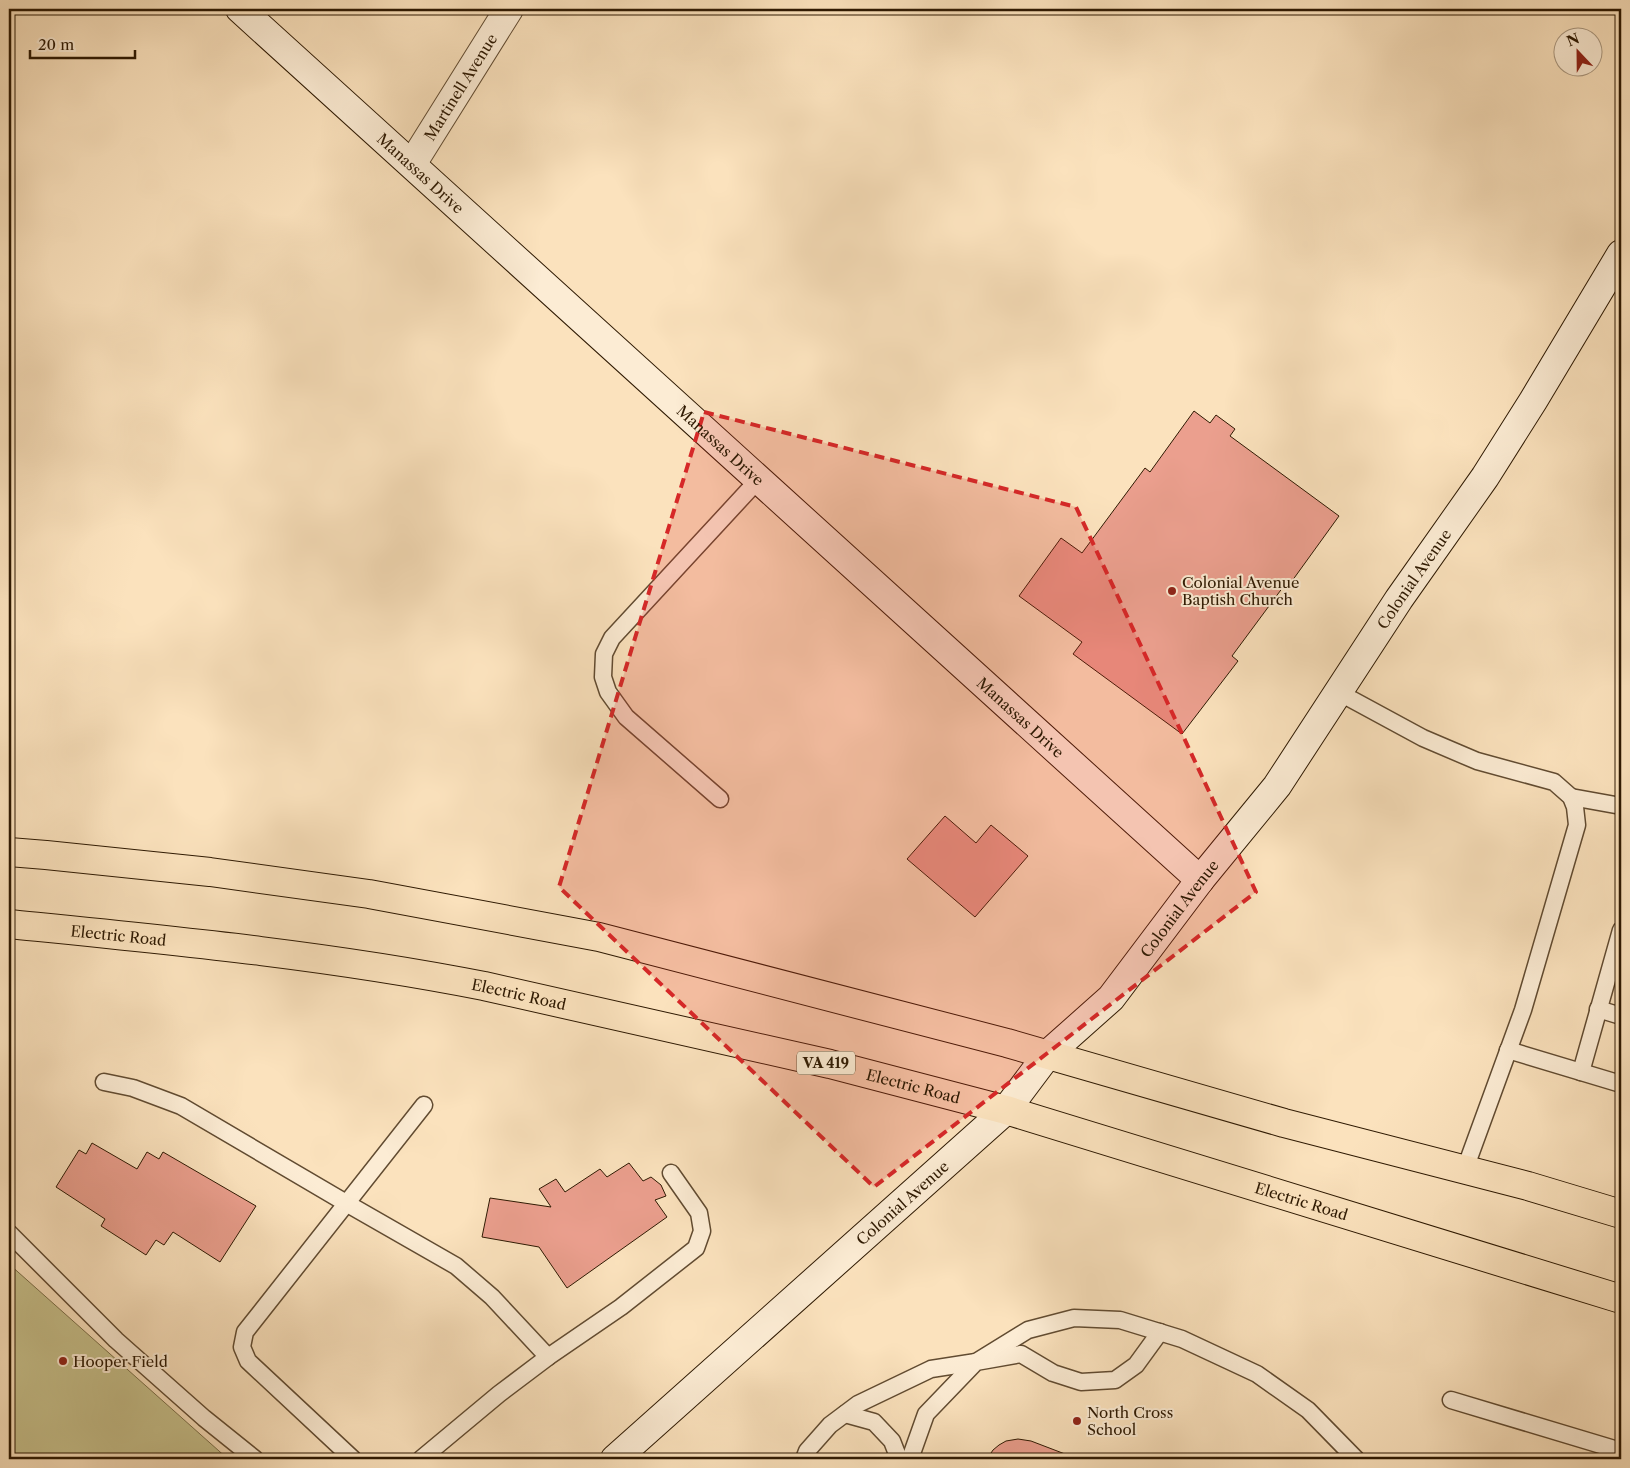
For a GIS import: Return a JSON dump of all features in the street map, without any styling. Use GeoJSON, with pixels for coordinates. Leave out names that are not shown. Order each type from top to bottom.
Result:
{"type":"FeatureCollection","features":[{"type":"Feature","properties":{"kind":"main road","name":"Manassas Drive"},"geometry":{"type":"LineString","coordinates":[[240,9],[1200,880]]}},
{"type":"Feature","properties":{"kind":"main road","name":"Martinell Avenue"},"geometry":{"type":"LineString","coordinates":[[412,164],[509,9]]}},
{"type":"Feature","properties":{"kind":"main road","name":"Colonial Avenue"},"geometry":{"type":"LineString","coordinates":[[615,1459],[1006,1110],[1048,1054],[1111,998],[1200,880],[1277,786],[1398,599],[1485,477],[1534,400],[1621,254]]}},
{"type":"Feature","properties":{"kind":"main road"},"geometry":{"type":"LineString","coordinates":[[9,852],[46,854],[200,871],[369,894],[599,937],[1048,1054],[1284,1123],[1528,1186],[1621,1214]]}},
{"type":"Feature","properties":{"kind":"main road","name":"Electric Road"},"geometry":{"type":"LineString","coordinates":[[9,924],[206,943],[426,975],[494,988],[830,1064],[1006,1110],[1621,1298]]}},
{"type":"Feature","properties":{"kind":"lane"},"geometry":{"type":"LineString","coordinates":[[720,799],[626,717],[608,692],[603,677],[604,654],[612,638],[759,479]]}},
{"type":"Feature","properties":{"kind":"lane"},"geometry":{"type":"LineString","coordinates":[[1338,692],[1424,738],[1477,761],[1554,782],[1571,797],[1575,807],[1577,825],[1523,1010],[1465,1170]]}},
{"type":"Feature","properties":{"kind":"lane"},"geometry":{"type":"LineString","coordinates":[[1571,797],[1621,806]]}},
{"type":"Feature","properties":{"kind":"lane"},"geometry":{"type":"LineString","coordinates":[[1580,1072],[1621,930]]}},
{"type":"Feature","properties":{"kind":"lane"},"geometry":{"type":"LineString","coordinates":[[1598,1009],[1621,1016]]}},
{"type":"Feature","properties":{"kind":"lane"},"geometry":{"type":"LineString","coordinates":[[1508,1050],[1621,1084]]}},
{"type":"Feature","properties":{"kind":"lane"},"geometry":{"type":"LineString","coordinates":[[104,1082],[134,1088],[181,1106],[346,1204],[456,1266],[492,1297],[548,1357]]}},
{"type":"Feature","properties":{"kind":"lane"},"geometry":{"type":"LineString","coordinates":[[353,1459],[248,1361],[242,1347],[244,1332],[424,1105]]}},
{"type":"Feature","properties":{"kind":"lane"},"geometry":{"type":"LineString","coordinates":[[421,1459],[499,1394],[548,1357],[622,1307],[696,1248],[702,1231],[700,1214],[671,1173]]}},
{"type":"Feature","properties":{"kind":"lane"},"geometry":{"type":"LineString","coordinates":[[9,1233],[116,1340],[204,1418],[256,1459]]}},
{"type":"Feature","properties":{"kind":"lane"},"geometry":{"type":"LineString","coordinates":[[910,1459],[926,1414],[976,1362],[1028,1330],[1074,1318],[1120,1320],[1160,1332],[1182,1339],[1257,1374],[1308,1410],[1356,1459]]}},
{"type":"Feature","properties":{"kind":"lane"},"geometry":{"type":"LineString","coordinates":[[804,1459],[808,1451],[830,1425],[858,1404],[931,1369],[1021,1354],[1053,1372],[1082,1382],[1115,1380],[1136,1365],[1160,1332]]}},
{"type":"Feature","properties":{"kind":"lane"},"geometry":{"type":"LineString","coordinates":[[1451,1400],[1621,1451]]}},
{"type":"Feature","properties":{"kind":"lane"},"geometry":{"type":"LineString","coordinates":[[845,1414],[874,1422],[892,1440],[899,1459]]}},
{"type":"Feature","properties":{"kind":"highlighted area"},"geometry":{"type":"Polygon","coordinates":[[[704,412],[1076,507],[1256,892],[874,1187],[559,887],[704,412]]]}},
{"type":"Feature","properties":{"kind":"shaded area","name":"Hooper Field"},"geometry":{"type":"Polygon","coordinates":[[[9,1264],[228,1459],[9,1459],[9,1264]]]}},
{"type":"Feature","properties":{"kind":"building","name":"Colonial Avenue Baptish Church"},"geometry":{"type":"Polygon","coordinates":[[[1194,411],[1210,423],[1216,415],[1235,429],[1230,436],[1339,516],[1292,581],[1289,579],[1232,656],[1238,661],[1182,734],[1073,654],[1082,642],[1019,596],[1061,538],[1082,553],[1145,468],[1150,472],[1194,411]]]}},
{"type":"Feature","properties":{"kind":"building"},"geometry":{"type":"Polygon","coordinates":[[[945,816],[976,843],[991,825],[1028,856],[975,917],[907,859],[945,816]]]}},
{"type":"Feature","properties":{"kind":"building"},"geometry":{"type":"Polygon","coordinates":[[[92,1143],[137,1169],[147,1152],[159,1159],[163,1152],[256,1206],[220,1262],[173,1232],[164,1245],[156,1240],[146,1255],[101,1226],[105,1219],[56,1187],[79,1150],[86,1154],[92,1143]]]}},
{"type":"Feature","properties":{"kind":"building"},"geometry":{"type":"Polygon","coordinates":[[[629,1163],[643,1181],[651,1177],[661,1185],[666,1196],[655,1200],[667,1217],[567,1288],[539,1247],[482,1237],[490,1198],[551,1207],[539,1189],[556,1179],[565,1192],[600,1169],[607,1177],[629,1163]]]}},
{"type":"Feature","properties":{"kind":"building"},"geometry":{"type":"Polygon","coordinates":[[[1018,1439],[1031,1441],[1065,1454],[1063,1459],[987,1459],[999,1445],[1006,1441],[1018,1439]]]}},
{"type":"Feature","properties":{"kind":"place","name":"Colonial Avenue Baptish Church"},"geometry":{"type":"Point","coordinates":[1172,591]}},
{"type":"Feature","properties":{"kind":"place","name":"Hooper Field"},"geometry":{"type":"Point","coordinates":[63,1361]}},
{"type":"Feature","properties":{"kind":"place","name":"North Cross School"},"geometry":{"type":"Point","coordinates":[1077,1421]}}]}
